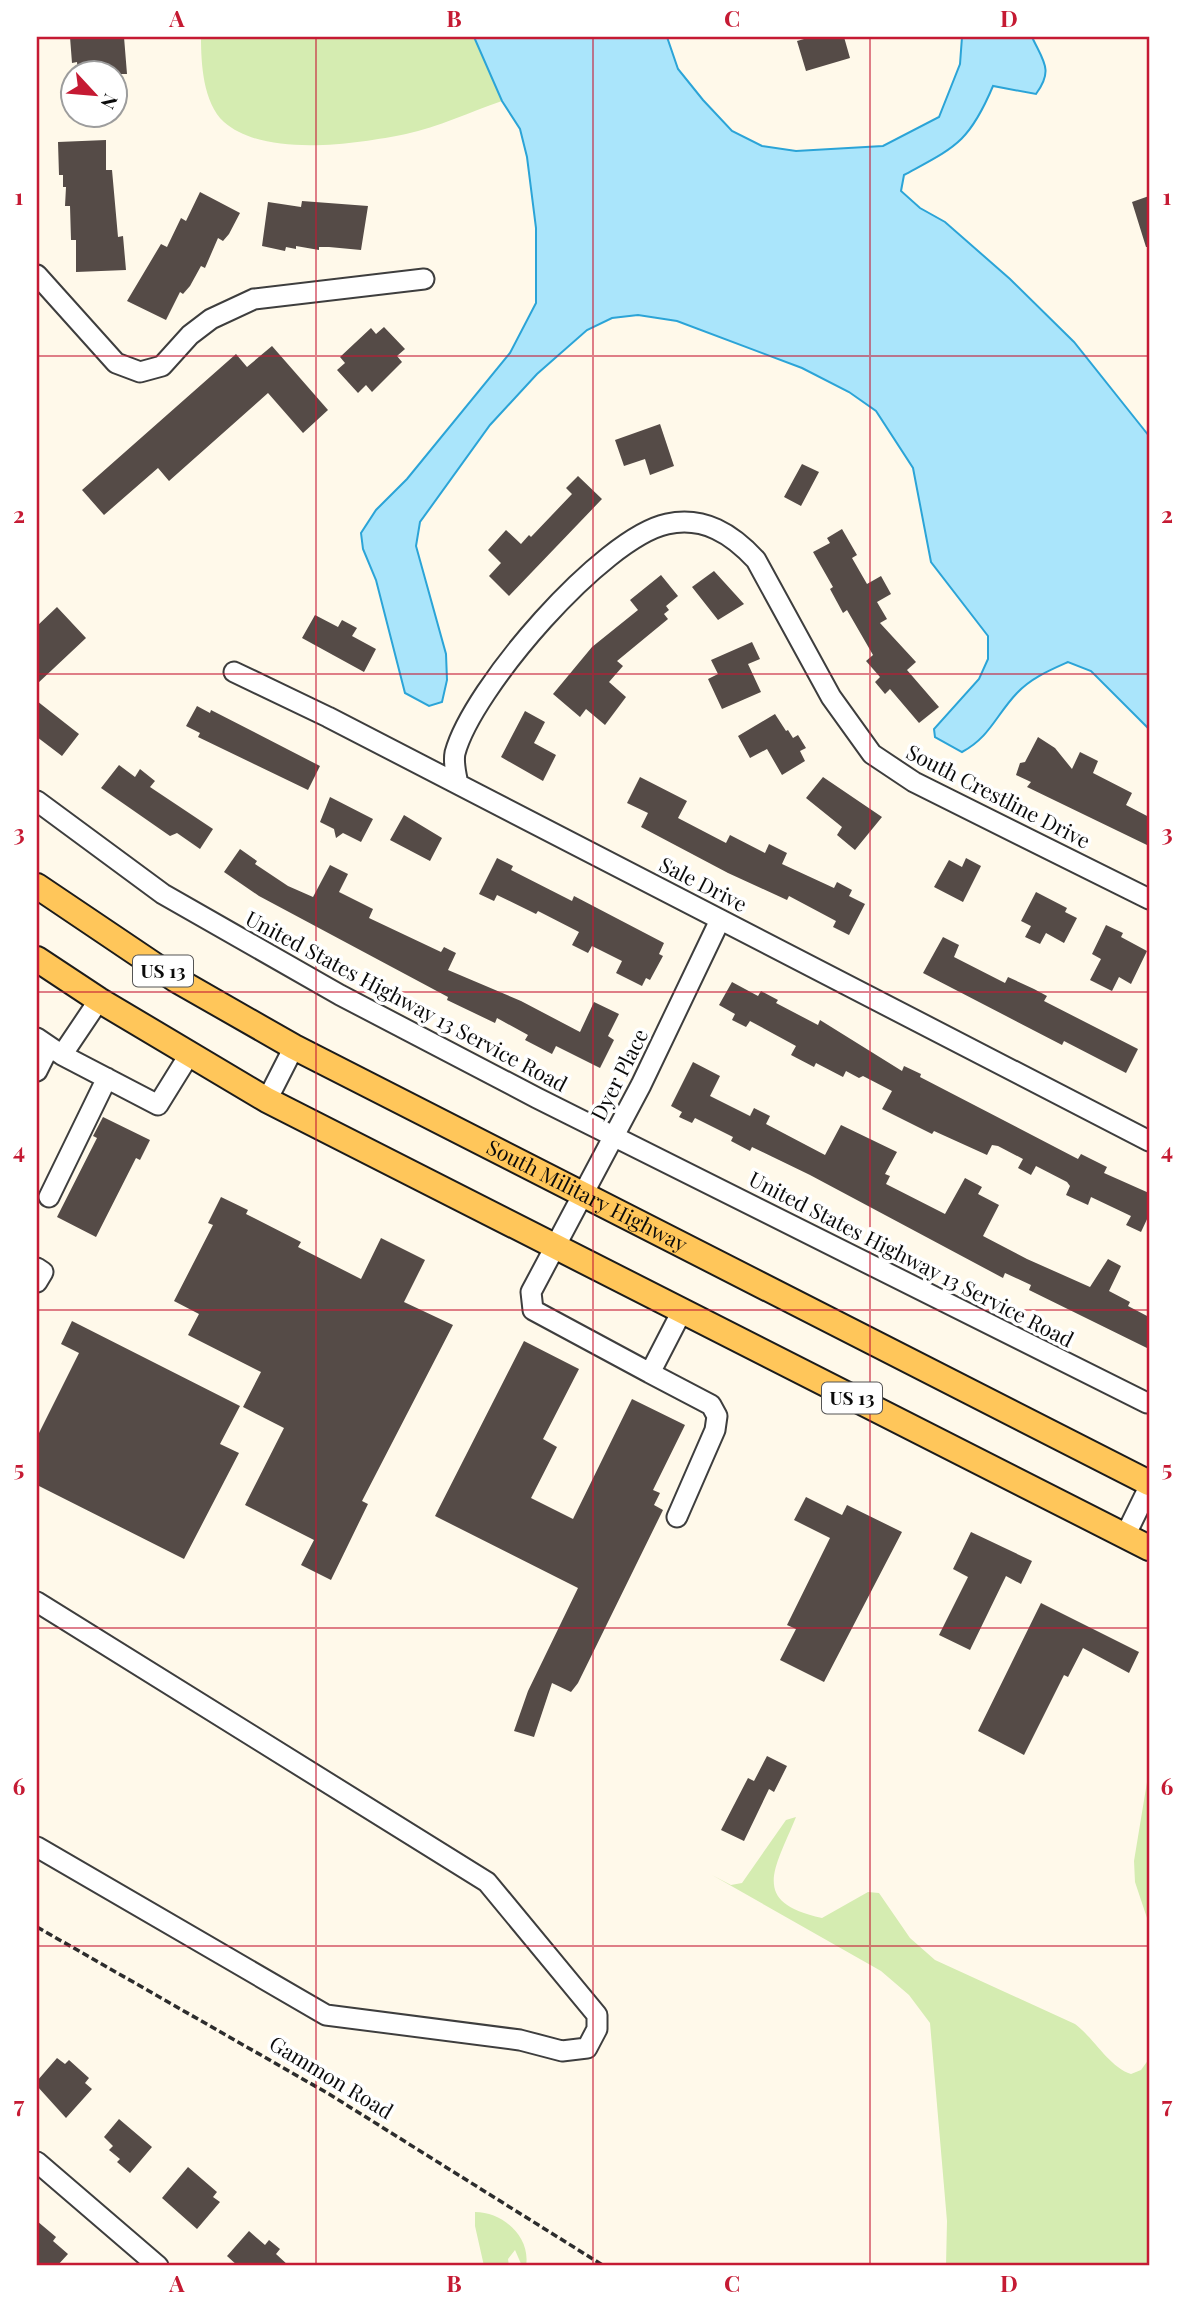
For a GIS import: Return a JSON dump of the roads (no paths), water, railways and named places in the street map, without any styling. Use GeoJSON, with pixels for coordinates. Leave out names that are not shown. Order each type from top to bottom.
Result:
{"type":"FeatureCollection","features":[{"type":"Feature","properties":{"kind":"main road","name":"South Military Highway"},"geometry":{"type":"LineString","coordinates":[[37,886],[175,979],[294,1047],[1149,1485]]}},
{"type":"Feature","properties":{"kind":"main road","name":"US 13"},"geometry":{"type":"LineString","coordinates":[[37,960],[189,1055],[267,1100],[1149,1548]]}},
{"type":"Feature","properties":{"kind":"street"},"geometry":{"type":"LineString","coordinates":[[37,275],[116,363],[140,372],[162,366],[190,335],[211,319],[254,299],[424,279]]}},
{"type":"Feature","properties":{"kind":"street","name":"South Crestline Drive"},"geometry":{"type":"LineString","coordinates":[[458,784],[455,754],[465,730],[520,647],[552,610],[594,570],[644,533],[668,524],[709,525],[741,544],[756,559],[794,636],[831,698],[872,754],[914,782],[1149,899]]}},
{"type":"Feature","properties":{"kind":"street","name":"Sale Drive"},"geometry":{"type":"LineString","coordinates":[[234,672],[458,784],[1149,1141]]}},
{"type":"Feature","properties":{"kind":"street","name":"United States Highway 13 Service Road"},"geometry":{"type":"LineString","coordinates":[[37,801],[163,894],[250,947],[614,1137],[1147,1403]]}},
{"type":"Feature","properties":{"kind":"street","name":"Dyer Place"},"geometry":{"type":"LineString","coordinates":[[650,1373],[533,1310],[531,1292],[614,1137],[720,920]]}},
{"type":"Feature","properties":{"kind":"street"},"geometry":{"type":"LineString","coordinates":[[37,1071],[49,1047],[99,1000]]}},
{"type":"Feature","properties":{"kind":"street"},"geometry":{"type":"LineString","coordinates":[[49,1047],[158,1105],[189,1055]]}},
{"type":"Feature","properties":{"kind":"street"},"geometry":{"type":"LineString","coordinates":[[267,1100],[294,1047]]}},
{"type":"Feature","properties":{"kind":"street"},"geometry":{"type":"LineString","coordinates":[[49,1197],[107,1078]]}},
{"type":"Feature","properties":{"kind":"street"},"geometry":{"type":"LineString","coordinates":[[37,1268],[43,1272],[37,1282]]}},
{"type":"Feature","properties":{"kind":"street"},"geometry":{"type":"LineString","coordinates":[[677,1517],[715,1430],[717,1416],[710,1405],[650,1373],[682,1311]]}},
{"type":"Feature","properties":{"kind":"street"},"geometry":{"type":"LineString","coordinates":[[1125,1536],[1149,1485]]}},
{"type":"Feature","properties":{"kind":"street"},"geometry":{"type":"LineString","coordinates":[[37,1602],[487,1882],[597,2015],[597,2029],[587,2048],[562,2051],[481,2035],[326,2015],[37,1847]]}},
{"type":"Feature","properties":{"kind":"street"},"geometry":{"type":"LineString","coordinates":[[37,2162],[158,2266]]}},
{"type":"Feature","properties":{"kind":"water"},"geometry":{"type":"Polygon","coordinates":[[[474,37],[667,37],[678,69],[732,131],[762,146],[796,151],[883,146],[939,117],[960,64],[962,37],[1032,37],[1046,72],[1036,94],[993,86],[968,132],[948,150],[904,175],[901,191],[920,208],[945,222],[1010,279],[1074,342],[1149,436],[1149,729],[1091,671],[1068,662],[1022,688],[986,733],[962,752],[935,737],[934,729],[979,679],[988,659],[988,636],[931,562],[913,468],[876,411],[849,392],[802,368],[677,321],[638,315],[612,318],[587,330],[537,374],[490,425],[420,522],[416,546],[446,654],[447,680],[442,702],[429,706],[405,693],[376,580],[363,549],[361,533],[376,510],[407,479],[510,353],[536,303],[536,228],[527,157],[520,129],[502,101],[474,37]]]}}]}
